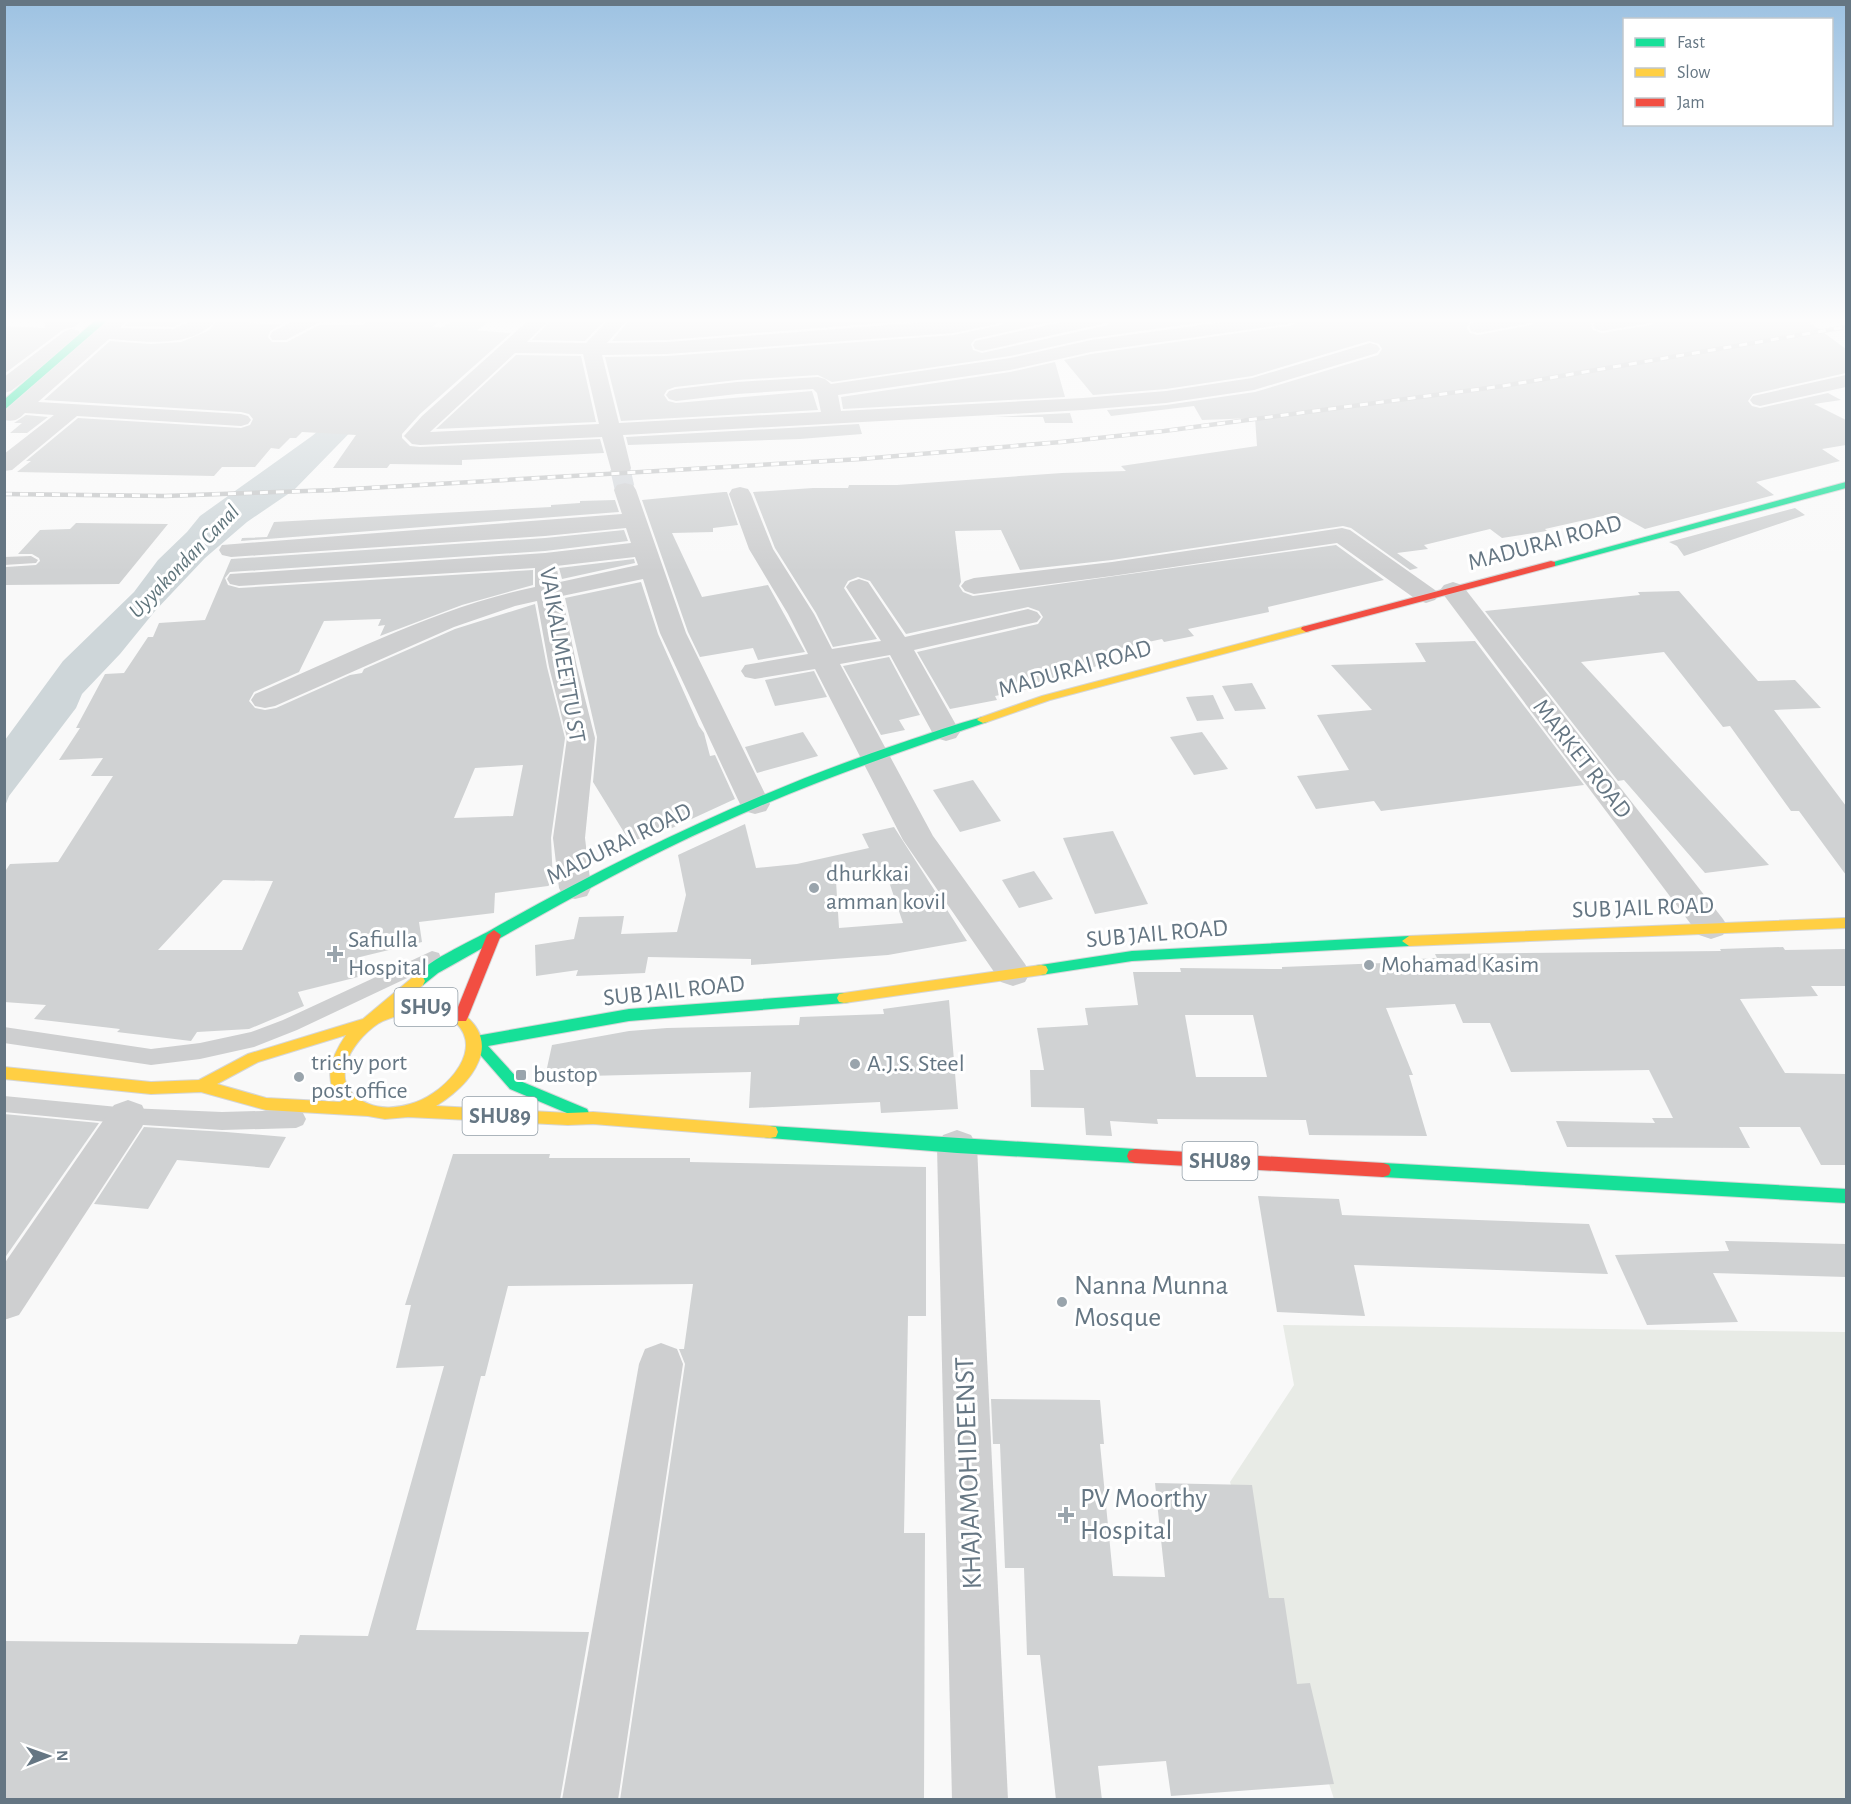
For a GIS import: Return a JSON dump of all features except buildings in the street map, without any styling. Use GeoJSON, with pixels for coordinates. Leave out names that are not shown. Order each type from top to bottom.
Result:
{"type":"FeatureCollection","features":[{"type":"Feature","properties":{"kind":"main road","name":"MADURAI ROAD"},"geometry":{"type":"LineString","coordinates":[[368,1023],[433,969],[575,888],[755,804],[876,756],[1046,698],[1846,485]]}},
{"type":"Feature","properties":{"kind":"main road","name":"SUB JAIL ROAD"},"geometry":{"type":"LineString","coordinates":[[476,1042],[628,1015],[868,996],[1132,956],[1490,936],[1846,923]]}},
{"type":"Feature","properties":{"kind":"main road"},"geometry":{"type":"LineString","coordinates":[[461,1017],[494,935]]}},
{"type":"Feature","properties":{"kind":"main road","name":"SHU9"},"geometry":{"type":"LineString","coordinates":[[4,1073],[140,1102],[201,1086],[253,1058],[368,1023],[398,1011],[428,1006],[446,1010],[461,1017],[472,1028],[476,1042],[474,1059],[465,1076],[449,1091],[428,1104],[406,1111],[385,1113],[266,1104],[201,1086]]}},
{"type":"Feature","properties":{"kind":"main road","name":"SHU9"},"geometry":{"type":"LineString","coordinates":[[367,1110],[349,1102],[338,1089],[335,1072],[339,1055],[351,1038],[368,1023]]}},
{"type":"Feature","properties":{"kind":"main road","name":"SHU89"},"geometry":{"type":"LineString","coordinates":[[476,1042],[515,1085],[593,1118]]}},
{"type":"Feature","properties":{"kind":"main road","name":"SHU89"},"geometry":{"type":"LineString","coordinates":[[406,1111],[568,1119],[593,1118],[957,1146],[1846,1196]]}},
{"type":"Feature","properties":{"kind":"street"},"geometry":{"type":"LineString","coordinates":[[448,403],[415,436],[420,439],[477,438],[1093,403]]}},
{"type":"Feature","properties":{"kind":"street"},"geometry":{"type":"LineString","coordinates":[[605,403],[635,520],[673,633],[755,804]]}},
{"type":"Feature","properties":{"kind":"street"},"geometry":{"type":"LineString","coordinates":[[829,403],[832,418]]}},
{"type":"Feature","properties":{"kind":"street"},"geometry":{"type":"LineString","coordinates":[[4,421],[13,406],[241,420]]}},
{"type":"Feature","properties":{"kind":"street"},"geometry":{"type":"LineString","coordinates":[[4,465],[74,409]]}},
{"type":"Feature","properties":{"kind":"street"},"geometry":{"type":"LineString","coordinates":[[740,494],[761,549],[801,614],[919,840],[1013,973]]}},
{"type":"Feature","properties":{"kind":"street"},"geometry":{"type":"LineString","coordinates":[[231,550],[545,529],[635,520]]}},
{"type":"Feature","properties":{"kind":"street","name":"VAIKALMEETTU ST"},"geometry":{"type":"LineString","coordinates":[[545,529],[548,591],[581,738],[569,838],[575,888]]}},
{"type":"Feature","properties":{"kind":"street","name":"MARKET ROAD"},"geometry":{"type":"LineString","coordinates":[[974,586],[1112,569],[1342,535],[1439,593],[1711,927]]}},
{"type":"Feature","properties":{"kind":"street"},"geometry":{"type":"LineString","coordinates":[[239,579],[545,560],[649,560]]}},
{"type":"Feature","properties":{"kind":"street"},"geometry":{"type":"LineString","coordinates":[[265,700],[445,622],[508,600],[548,591],[649,560]]}},
{"type":"Feature","properties":{"kind":"street"},"geometry":{"type":"LineString","coordinates":[[859,587],[898,646],[946,732]]}},
{"type":"Feature","properties":{"kind":"street"},"geometry":{"type":"LineString","coordinates":[[755,671],[898,646],[1028,617]]}},
{"type":"Feature","properties":{"kind":"street"},"geometry":{"type":"LineString","coordinates":[[4,1301],[140,1102]]}},
{"type":"Feature","properties":{"kind":"street","name":"KHAJAMOHIDEENST"},"geometry":{"type":"LineString","coordinates":[[957,1146],[980,1800]]}},
{"type":"Feature","properties":{"kind":"street"},"geometry":{"type":"LineString","coordinates":[[590,1800],[660,1364]]}},
{"type":"Feature","properties":{"kind":"lane"},"geometry":{"type":"LineString","coordinates":[[4,561],[31,560]]}},
{"type":"Feature","properties":{"kind":"lane"},"geometry":{"type":"LineString","coordinates":[[4,1035],[151,1057],[200,1051],[254,1039],[290,1025],[432,958],[494,935]]}},
{"type":"Feature","properties":{"kind":"lane"},"geometry":{"type":"LineString","coordinates":[[4,1104],[140,1102],[222,1121],[324,1118],[367,1110]]}},
{"type":"Feature","properties":{"kind":"shaded area"},"geometry":{"type":"Polygon","coordinates":[[[1283,1325],[1846,1332],[1846,1799],[1334,1799],[1230,1482],[1294,1385],[1283,1325]]]}},
{"type":"Feature","properties":{"kind":"water","name":"Uyyakondan Canal"},"geometry":{"type":"Polygon","coordinates":[[[351,403],[382,403],[370,412],[294,490],[247,522],[205,558],[155,611],[120,654],[82,694],[76,708],[9,796],[5,806],[5,740],[63,661],[134,592],[158,560],[200,516],[312,436],[351,403]]]}},
{"type":"Feature","properties":{"kind":"tunnel"},"geometry":{"type":"LineString","coordinates":[[620,468],[625,490]]}},
{"type":"Feature","properties":{"kind":"railway"},"geometry":{"type":"LineString","coordinates":[[4,494],[165,496],[335,490],[861,459],[1164,431],[1374,403]]}},
{"type":"Feature","properties":{"kind":"traffic: fast"},"geometry":{"type":"LineString","coordinates":[[1551,564],[1846,485]]}},
{"type":"Feature","properties":{"kind":"traffic: fast"},"geometry":{"type":"LineString","coordinates":[[494,935],[624,864],[758,802],[850,765],[983,720]]}},
{"type":"Feature","properties":{"kind":"traffic: fast"},"geometry":{"type":"LineString","coordinates":[[418,981],[433,969],[494,935]]}},
{"type":"Feature","properties":{"kind":"traffic: fast"},"geometry":{"type":"LineString","coordinates":[[1041,970],[1132,956],[1409,941]]}},
{"type":"Feature","properties":{"kind":"traffic: fast"},"geometry":{"type":"LineString","coordinates":[[476,1042],[629,1015],[844,998]]}},
{"type":"Feature","properties":{"kind":"traffic: fast"},"geometry":{"type":"LineString","coordinates":[[476,1042],[515,1085],[581,1113]]}},
{"type":"Feature","properties":{"kind":"traffic: fast"},"geometry":{"type":"LineString","coordinates":[[770,1132],[1135,1156]]}},
{"type":"Feature","properties":{"kind":"traffic: fast"},"geometry":{"type":"LineString","coordinates":[[1383,1170],[1846,1196]]}},
{"type":"Feature","properties":{"kind":"traffic: slow"},"geometry":{"type":"LineString","coordinates":[[983,720],[1046,698],[1306,629]]}},
{"type":"Feature","properties":{"kind":"traffic: slow"},"geometry":{"type":"LineString","coordinates":[[1409,941],[1846,923]]}},
{"type":"Feature","properties":{"kind":"traffic: slow"},"geometry":{"type":"LineString","coordinates":[[844,998],[1041,970]]}},
{"type":"Feature","properties":{"kind":"traffic: slow"},"geometry":{"type":"LineString","coordinates":[[201,1086],[253,1058],[368,1023],[418,981]]}},
{"type":"Feature","properties":{"kind":"traffic: slow"},"geometry":{"type":"LineString","coordinates":[[428,1006],[459,1018],[473,1039],[474,1051],[462,1075],[452,1086],[429,1103],[405,1112],[378,1112],[365,1109],[349,1101],[340,1090],[337,1078],[338,1064],[352,1038],[363,1027],[388,1013],[428,1006]]}},
{"type":"Feature","properties":{"kind":"traffic: slow"},"geometry":{"type":"LineString","coordinates":[[4,1073],[151,1088],[201,1086],[266,1104],[367,1110]]}},
{"type":"Feature","properties":{"kind":"traffic: slow"},"geometry":{"type":"LineString","coordinates":[[406,1111],[568,1119],[593,1118],[770,1132]]}},
{"type":"Feature","properties":{"kind":"traffic: jam"},"geometry":{"type":"LineString","coordinates":[[1306,629],[1551,564]]}},
{"type":"Feature","properties":{"kind":"traffic: jam"},"geometry":{"type":"LineString","coordinates":[[461,1017],[494,935]]}},
{"type":"Feature","properties":{"kind":"traffic: jam"},"geometry":{"type":"LineString","coordinates":[[1135,1156],[1383,1170]]}},
{"type":"Feature","properties":{"kind":"place","name":"dhurkkai amman kovil"},"geometry":{"type":"Point","coordinates":[814,888]}},
{"type":"Feature","properties":{"kind":"place","name":"Safiulla Hospital"},"geometry":{"type":"Point","coordinates":[335,954]}},
{"type":"Feature","properties":{"kind":"place","name":"Mohamad Kasim"},"geometry":{"type":"Point","coordinates":[1369,965]}},
{"type":"Feature","properties":{"kind":"place","name":"A.J.S. Steel"},"geometry":{"type":"Point","coordinates":[855,1064]}},
{"type":"Feature","properties":{"kind":"place","name":"bustop"},"geometry":{"type":"Point","coordinates":[521,1075]}},
{"type":"Feature","properties":{"kind":"place","name":"trichy port post office"},"geometry":{"type":"Point","coordinates":[299,1077]}},
{"type":"Feature","properties":{"kind":"place","name":"Nanna Munna Mosque"},"geometry":{"type":"Point","coordinates":[1062,1302]}},
{"type":"Feature","properties":{"kind":"place","name":"PV Moorthy Hospital"},"geometry":{"type":"Point","coordinates":[1066,1515]}}]}
